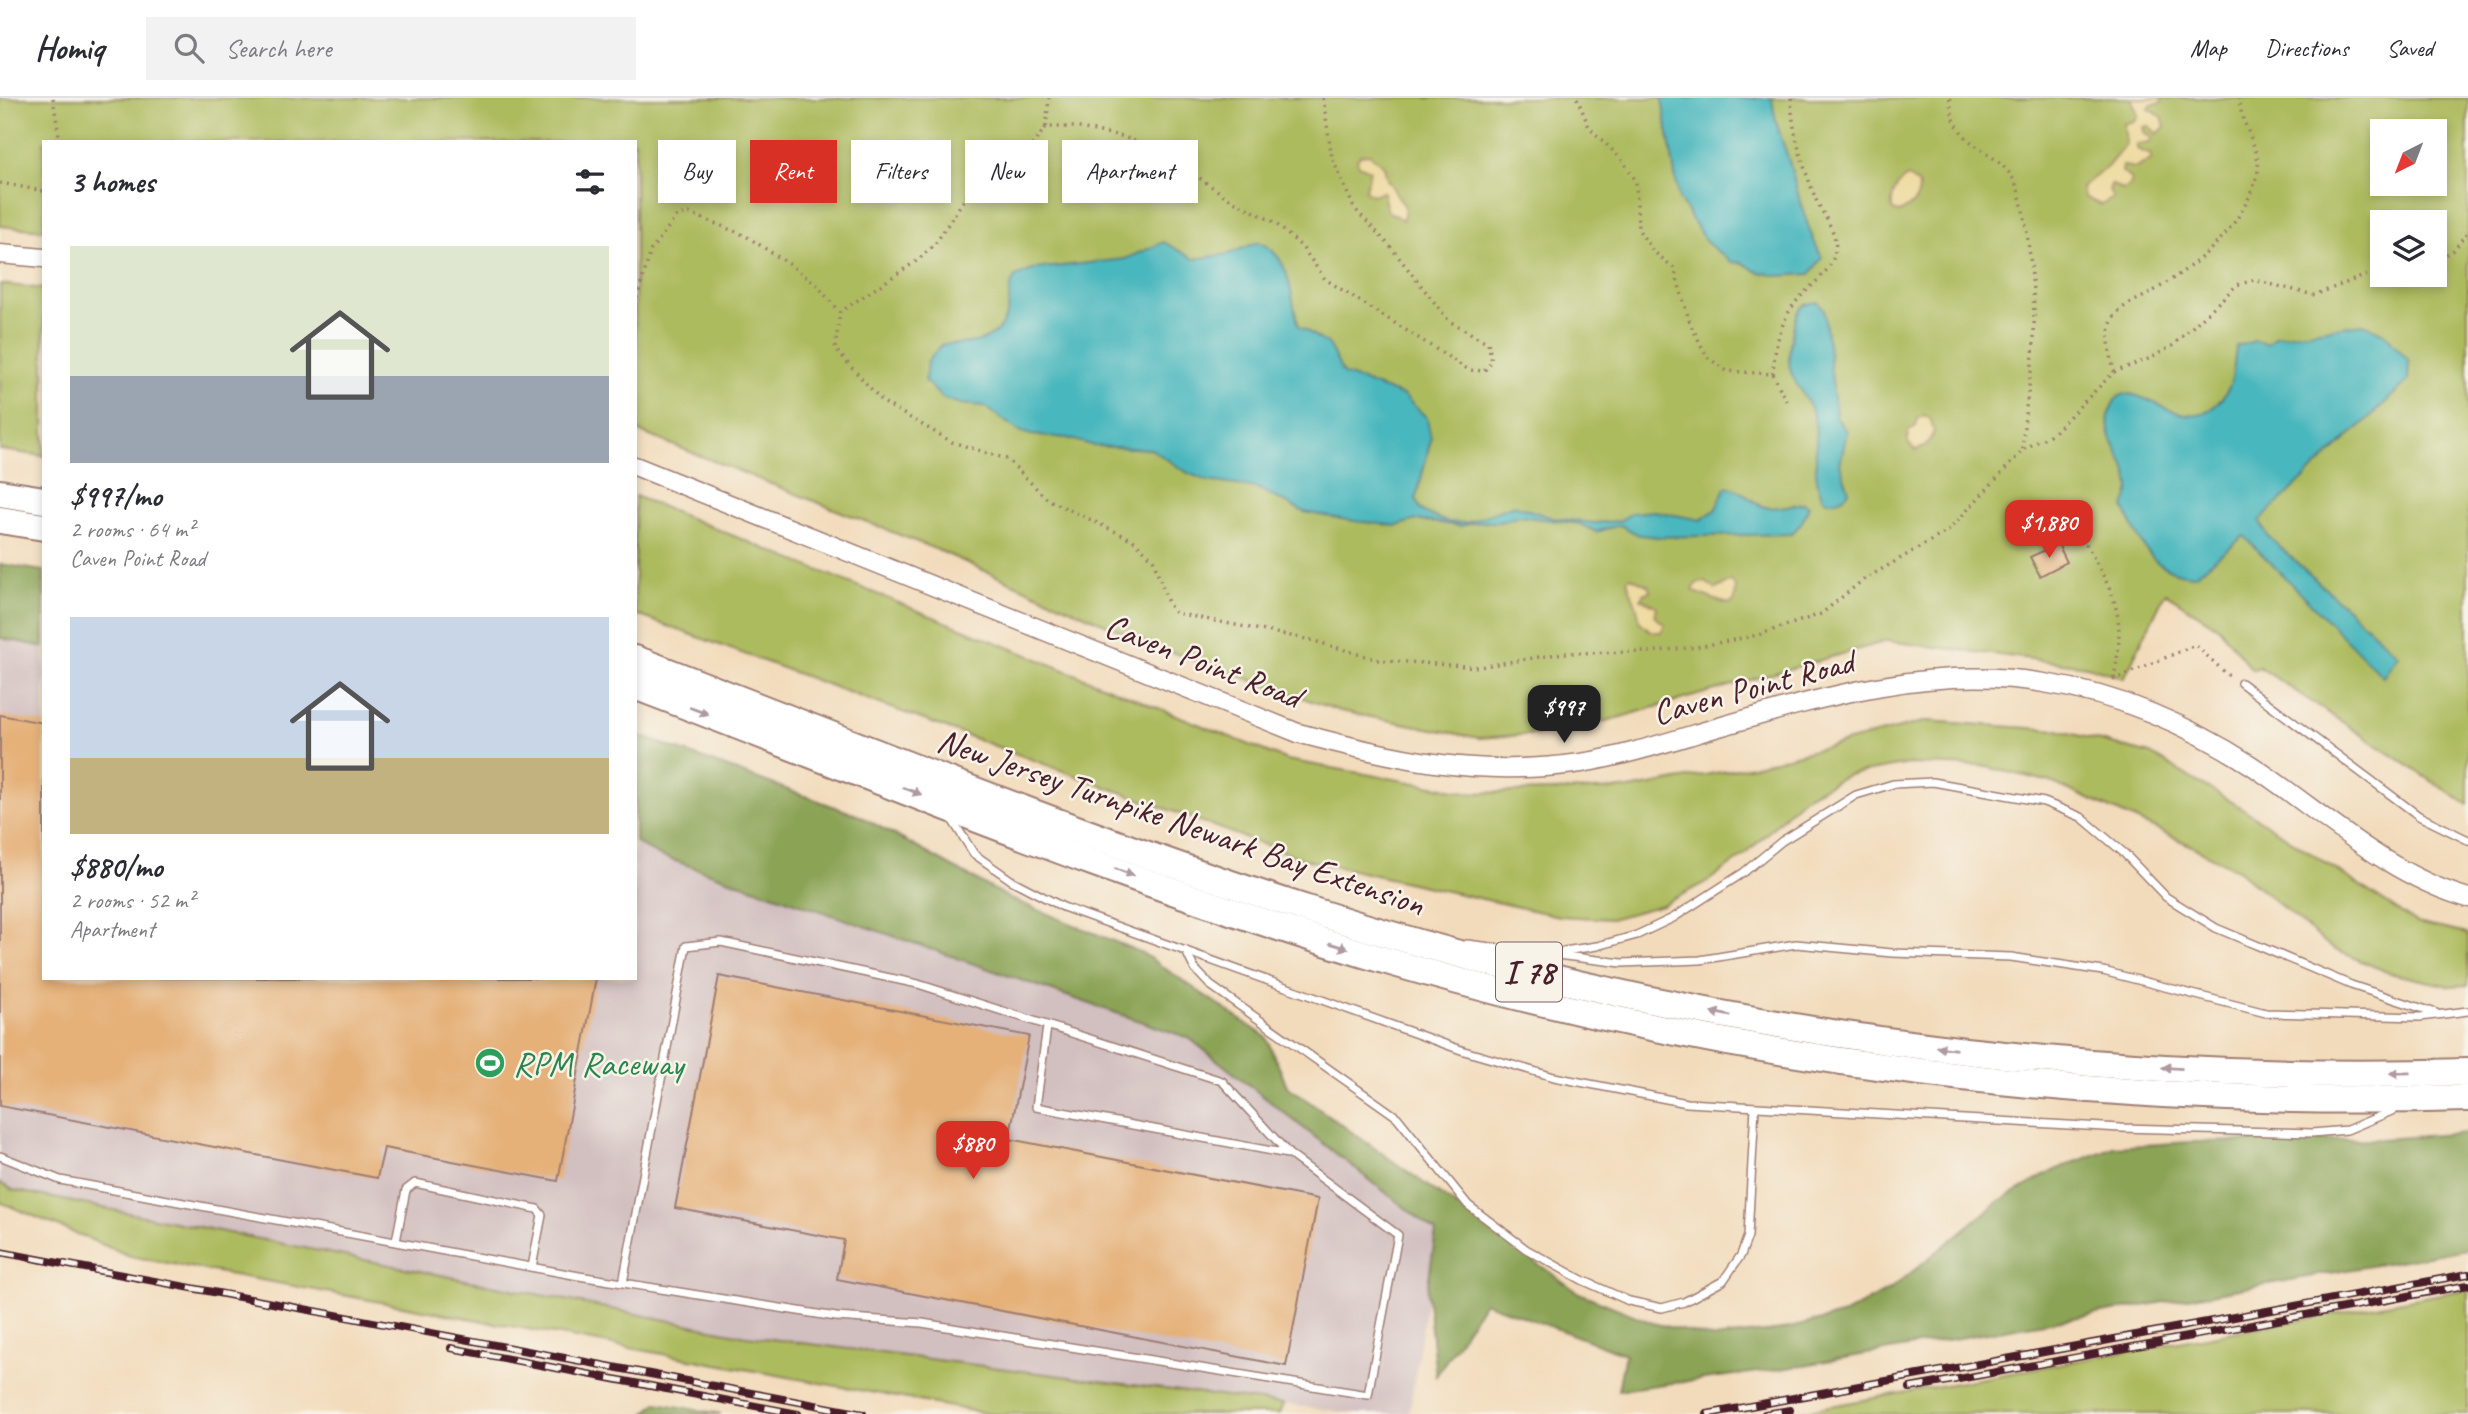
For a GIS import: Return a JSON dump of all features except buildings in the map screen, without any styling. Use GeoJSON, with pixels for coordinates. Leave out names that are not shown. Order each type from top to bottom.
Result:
{"type":"FeatureCollection","features":[{"type":"Feature","properties":{"kind":"highway"},"geometry":{"type":"LineString","coordinates":[[0,493],[42,500]]}},
{"type":"Feature","properties":{"kind":"highway"},"geometry":{"type":"LineString","coordinates":[[0,520],[42,527]]}},
{"type":"Feature","properties":{"kind":"highway","name":"New Jersey Turnpike Newark Bay Extension"},"geometry":{"type":"LineString","coordinates":[[637,660],[1191,870],[1396,937],[1550,977],[1675,1005],[1773,1023],[1940,1048],[2078,1062],[2208,1070],[2468,1072]]}},
{"type":"Feature","properties":{"kind":"highway","name":"New Jersey Turnpike Newark Bay Extension"},"geometry":{"type":"LineString","coordinates":[[637,687],[1179,893],[1330,944],[1503,992],[1689,1035],[1836,1060],[2045,1085],[2256,1098],[2468,1098]]}},
{"type":"Feature","properties":{"kind":"street"},"geometry":{"type":"LineString","coordinates":[[0,254],[42,258]]}},
{"type":"Feature","properties":{"kind":"street","name":"Caven Point Road"},"geometry":{"type":"LineString","coordinates":[[637,467],[1298,733],[1374,753],[1450,767],[1515,769],[1581,762],[1640,750],[1833,694],[1902,682],[1970,677],[2043,683],[2109,698],[2186,728],[2251,765],[2369,851],[2413,875],[2468,898]]}},
{"type":"Feature","properties":{"kind":"lane"},"geometry":{"type":"LineString","coordinates":[[2241,684],[2419,816],[2468,840]]}},
{"type":"Feature","properties":{"kind":"lane"},"geometry":{"type":"LineString","coordinates":[[1556,952],[1597,947],[1637,935],[1673,918],[1743,873],[1782,841],[1856,795],[1893,784],[1933,782],[2044,802],[2081,817],[2124,853],[2166,897],[2216,928],[2351,985],[2440,1014]]}},
{"type":"Feature","properties":{"kind":"lane"},"geometry":{"type":"LineString","coordinates":[[941,803],[974,854],[1012,880],[1063,906],[1464,1051],[1554,1077],[1687,1103],[2120,1128],[2312,1133],[2347,1130],[2424,1099]]}},
{"type":"Feature","properties":{"kind":"lane"},"geometry":{"type":"LineString","coordinates":[[1396,937],[1450,942]]}},
{"type":"Feature","properties":{"kind":"lane"},"geometry":{"type":"LineString","coordinates":[[0,1156],[60,1180],[623,1283],[836,1317],[922,1323],[1368,1395],[1398,1235],[1289,1154],[1223,1081],[918,984],[721,942],[686,946],[623,1283]]}},
{"type":"Feature","properties":{"kind":"lane"},"geometry":{"type":"LineString","coordinates":[[1463,943],[1556,952],[1622,963],[1687,961],[1796,944],[1892,953],[2011,957],[2103,971],[2198,998],[2266,1013],[2420,1017],[2468,1010]]}},
{"type":"Feature","properties":{"kind":"lane"},"geometry":{"type":"LineString","coordinates":[[1186,951],[1194,968],[1210,985],[1397,1117],[1468,1205],[1526,1249],[1629,1301],[1661,1308],[1684,1302],[1723,1281],[1741,1255],[1748,1236],[1755,1107]]}},
{"type":"Feature","properties":{"kind":"lane"},"geometry":{"type":"LineString","coordinates":[[1048,1027],[1036,1107],[1289,1154]]}},
{"type":"Feature","properties":{"kind":"lane"},"geometry":{"type":"LineString","coordinates":[[396,1241],[406,1190],[415,1183],[537,1209],[542,1215],[532,1267]]}},
{"type":"Feature","properties":{"kind":"path"},"geometry":{"type":"LineString","coordinates":[[53,98],[60,140]]}},
{"type":"Feature","properties":{"kind":"path"},"geometry":{"type":"LineString","coordinates":[[840,312],[918,260],[935,244],[971,189],[1033,144],[1046,127],[1049,98]]}},
{"type":"Feature","properties":{"kind":"path"},"geometry":{"type":"LineString","coordinates":[[1046,127],[1074,127],[1121,136],[1161,151],[1228,198],[1274,222],[1289,234],[1312,264],[1334,285],[1469,370],[1484,371],[1492,361],[1488,343],[1449,321],[1383,238],[1354,208],[1332,158],[1323,98]]}},
{"type":"Feature","properties":{"kind":"path"},"geometry":{"type":"LineString","coordinates":[[1577,98],[1589,127],[1623,161],[1636,181],[1638,229],[1653,251],[1674,268],[1690,323],[1707,358],[1727,370],[1773,374]]}},
{"type":"Feature","properties":{"kind":"path"},"geometry":{"type":"LineString","coordinates":[[1786,401],[1773,374],[1774,355],[1786,318],[1795,303],[1829,266],[1835,244],[1834,232],[1814,195],[1791,124],[1791,98]]}},
{"type":"Feature","properties":{"kind":"path"},"geometry":{"type":"LineString","coordinates":[[1950,98],[1958,130],[1968,141],[2004,165],[2011,174],[2021,203],[2028,252],[2034,339],[2025,396],[2023,450]]}},
{"type":"Feature","properties":{"kind":"path"},"geometry":{"type":"LineString","coordinates":[[2115,372],[2109,331],[2113,318],[2123,307],[2152,292],[2218,245],[2236,224],[2246,204],[2259,163],[2239,111],[2240,98]]}},
{"type":"Feature","properties":{"kind":"path"},"geometry":{"type":"LineString","coordinates":[[0,183],[42,191]]}},
{"type":"Feature","properties":{"kind":"path"},"geometry":{"type":"LineString","coordinates":[[637,298],[651,250],[676,217],[690,213],[746,236],[817,285],[840,312],[835,349],[866,387],[883,401],[953,442],[1007,459],[1047,499],[1133,540],[1153,559],[1168,603],[1175,613],[1311,640],[1379,660],[1479,667],[1563,653],[1648,652],[1696,647],[1793,624],[1821,614],[1863,580],[1948,531],[2023,450],[2053,433],[2115,372],[2151,358],[2172,346],[2237,285],[2254,280],[2314,295],[2352,279],[2370,275]]}},
{"type":"Feature","properties":{"kind":"path"},"geometry":{"type":"LineString","coordinates":[[2447,254],[2454,250],[2468,232]]}},
{"type":"Feature","properties":{"kind":"path"},"geometry":{"type":"LineString","coordinates":[[2086,544],[2113,592],[2120,615],[2120,642],[2109,698]]}},
{"type":"Feature","properties":{"kind":"path"},"geometry":{"type":"LineString","coordinates":[[2113,680],[2194,645],[2229,676]]}},
{"type":"Feature","properties":{"kind":"shaded area"},"geometry":{"type":"Polygon","coordinates":[[[0,638],[42,647],[42,980],[637,980],[637,843],[658,855],[1189,1038],[1437,1232],[1409,1414],[1360,1414],[747,1336],[13,1190],[0,1183],[0,638]]]}},
{"type":"Feature","properties":{"kind":"green space"},"geometry":{"type":"Polygon","coordinates":[[[0,98],[2468,98],[2468,805],[2259,667],[2252,670],[2219,628],[2165,593],[2124,678],[2087,666],[1887,641],[1568,732],[1479,738],[1340,711],[1157,647],[940,551],[637,431],[637,140],[42,140],[42,230],[0,226],[0,98]]]}},
{"type":"Feature","properties":{"kind":"green space"},"geometry":{"type":"Polygon","coordinates":[[[0,284],[42,289],[42,456],[0,450],[0,284]]]}},
{"type":"Feature","properties":{"kind":"green space"},"geometry":{"type":"Polygon","coordinates":[[[637,497],[1287,760],[1472,793],[1629,789],[1748,767],[1927,721],[2058,730],[2150,754],[2242,808],[2417,923],[2468,934],[2468,985],[2449,986],[2389,973],[2333,949],[2239,871],[2180,840],[2051,782],[1982,766],[1909,764],[1847,775],[1803,798],[1746,854],[1708,881],[1662,905],[1611,919],[1559,916],[1303,859],[637,615],[637,497]]]}},
{"type":"Feature","properties":{"kind":"green space"},"geometry":{"type":"Polygon","coordinates":[[[0,564],[42,571],[42,647],[0,638],[0,564]]]}},
{"type":"Feature","properties":{"kind":"green space"},"geometry":{"type":"Polygon","coordinates":[[[637,735],[860,816],[1009,898],[1142,953],[1266,1037],[1287,1086],[1579,1293],[1653,1323],[1713,1338],[1782,1330],[1845,1314],[1891,1289],[1999,1201],[2055,1170],[2114,1147],[2191,1142],[2381,1139],[2468,1133],[2468,1249],[1781,1369],[1618,1390],[1625,1354],[1484,1302],[1436,1376],[1427,1291],[1436,1232],[1189,1038],[658,855],[637,843],[637,735]]]}},
{"type":"Feature","properties":{"kind":"green space"},"geometry":{"type":"Polygon","coordinates":[[[0,1183],[13,1190],[747,1336],[1283,1404],[1279,1414],[989,1414],[130,1256],[0,1202],[0,1183]]]}},
{"type":"Feature","properties":{"kind":"green space"},"geometry":{"type":"Polygon","coordinates":[[[2468,1289],[2468,1414],[1787,1414],[2468,1289]]]}},
{"type":"Feature","properties":{"kind":"green space"},"geometry":{"type":"Polygon","coordinates":[[[657,1403],[721,1414],[645,1414],[657,1403]]]}},
{"type":"Feature","properties":{"kind":"sand"},"geometry":{"type":"Polygon","coordinates":[[[2131,98],[2162,98],[2162,103],[2151,105],[2149,109],[2162,117],[2165,127],[2157,134],[2149,126],[2143,127],[2145,134],[2152,138],[2149,143],[2137,144],[2137,149],[2151,155],[2151,160],[2136,168],[2123,166],[2122,172],[2132,179],[2130,186],[2123,190],[2111,184],[2109,191],[2113,198],[2101,205],[2084,197],[2082,187],[2108,166],[2126,144],[2124,124],[2136,120],[2138,115],[2131,98]]]}},
{"type":"Feature","properties":{"kind":"sand"},"geometry":{"type":"Polygon","coordinates":[[[1369,154],[1384,166],[1387,179],[1405,207],[1403,220],[1387,211],[1383,192],[1371,195],[1365,190],[1370,170],[1359,165],[1357,160],[1360,155],[1369,154]]]}},
{"type":"Feature","properties":{"kind":"sand"},"geometry":{"type":"Polygon","coordinates":[[[1908,177],[1918,184],[1918,194],[1912,205],[1900,213],[1893,210],[1893,196],[1900,182],[1908,177]]]}},
{"type":"Feature","properties":{"kind":"sand"},"geometry":{"type":"Polygon","coordinates":[[[1925,415],[1931,420],[1934,432],[1925,447],[1915,450],[1908,443],[1908,432],[1916,426],[1918,418],[1925,415]]]}},
{"type":"Feature","properties":{"kind":"sand"},"geometry":{"type":"Polygon","coordinates":[[[1631,577],[1649,586],[1650,591],[1643,594],[1641,599],[1657,606],[1655,617],[1665,624],[1661,632],[1652,632],[1639,621],[1627,580],[1631,577]]]}},
{"type":"Feature","properties":{"kind":"sand"},"geometry":{"type":"Polygon","coordinates":[[[1731,581],[1736,588],[1735,599],[1731,604],[1711,599],[1693,590],[1697,583],[1705,582],[1716,589],[1731,581]]]}},
{"type":"Feature","properties":{"kind":"water"},"geometry":{"type":"Polygon","coordinates":[[[1662,98],[1772,98],[1776,122],[1803,210],[1822,258],[1810,274],[1777,276],[1756,271],[1743,263],[1731,262],[1706,242],[1679,199],[1662,98]]]}},
{"type":"Feature","properties":{"kind":"water"},"geometry":{"type":"Polygon","coordinates":[[[1164,242],[1194,259],[1229,254],[1258,242],[1278,256],[1288,278],[1299,326],[1329,345],[1343,374],[1404,396],[1427,418],[1431,439],[1416,499],[1420,509],[1427,514],[1447,522],[1466,523],[1514,505],[1553,518],[1594,523],[1619,521],[1632,513],[1654,511],[1701,520],[1715,510],[1726,487],[1769,508],[1804,503],[1809,506],[1802,522],[1792,534],[1658,537],[1639,535],[1620,525],[1596,532],[1580,524],[1520,516],[1500,522],[1479,522],[1461,526],[1416,520],[1397,526],[1347,520],[1304,512],[1257,488],[1208,481],[1188,473],[1151,449],[1095,446],[1067,438],[1031,435],[1019,431],[984,406],[960,404],[942,398],[925,381],[927,362],[942,344],[973,343],[991,336],[998,329],[1008,309],[1010,289],[1015,277],[1035,269],[1125,259],[1164,242]]]}},
{"type":"Feature","properties":{"kind":"water"},"geometry":{"type":"Polygon","coordinates":[[[1818,302],[1824,309],[1836,417],[1847,432],[1840,464],[1849,491],[1834,501],[1823,498],[1819,488],[1814,418],[1792,376],[1789,363],[1792,336],[1799,311],[1806,305],[1818,302]]]}},
{"type":"Feature","properties":{"kind":"water"},"geometry":{"type":"Polygon","coordinates":[[[2363,324],[2386,335],[2409,361],[2408,381],[2259,521],[2269,537],[2398,655],[2383,677],[2244,536],[2195,575],[2167,569],[2157,562],[2142,544],[2124,507],[2130,489],[2128,476],[2109,428],[2112,406],[2121,396],[2133,395],[2180,413],[2197,414],[2214,407],[2231,382],[2237,346],[2255,341],[2267,344],[2276,336],[2363,324]]]}},
{"type":"Feature","properties":{"kind":"railway"},"geometry":{"type":"LineString","coordinates":[[0,1252],[863,1414]]}},
{"type":"Feature","properties":{"kind":"railway"},"geometry":{"type":"LineString","coordinates":[[1707,1414],[2468,1274]]}},
{"type":"Feature","properties":{"kind":"railway"},"geometry":{"type":"LineString","coordinates":[[1910,1388],[2468,1285]]}},
{"type":"Feature","properties":{"kind":"railway"},"geometry":{"type":"LineString","coordinates":[[451,1348],[798,1414]]}},
{"type":"Feature","properties":{"kind":"railway"},"geometry":{"type":"LineString","coordinates":[[1765,1414],[1790,1410]]}},
{"type":"Feature","properties":{"kind":"place","name":"RPM Raceway"},"geometry":{"type":"Point","coordinates":[490,1063]}}]}
